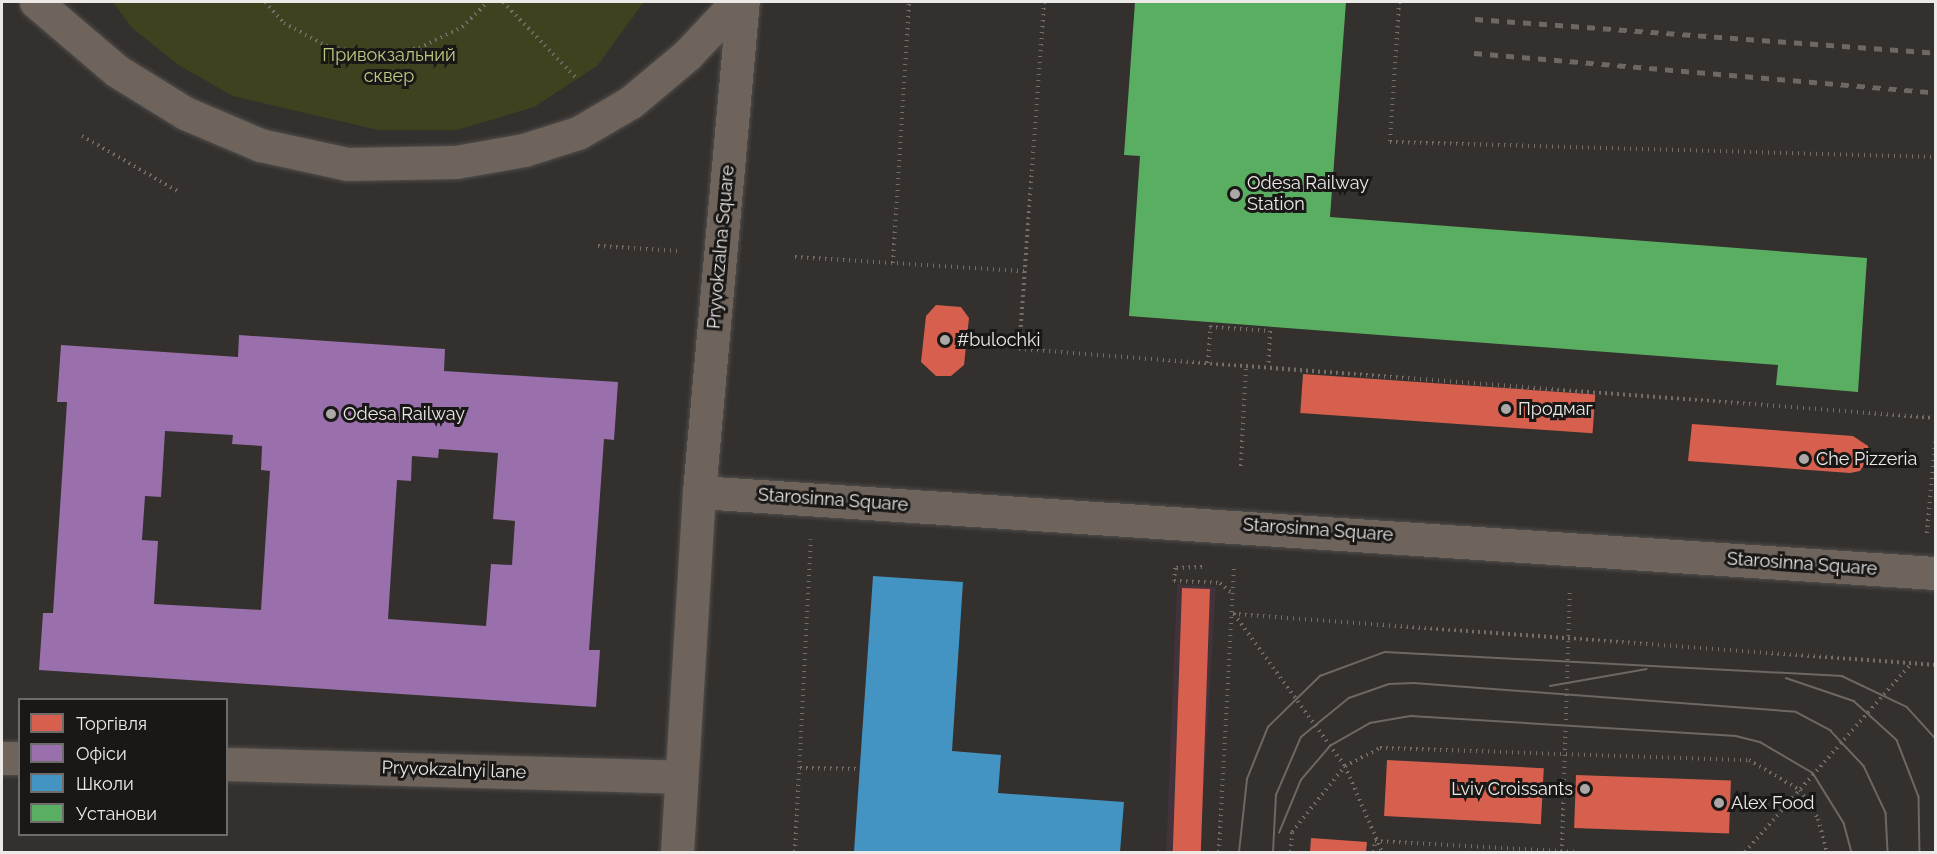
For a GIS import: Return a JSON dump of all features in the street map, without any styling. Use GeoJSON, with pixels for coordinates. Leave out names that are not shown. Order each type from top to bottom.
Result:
{"type":"FeatureCollection","features":[{"type":"Feature","properties":{"kind":"main road"},"geometry":{"type":"LineString","coordinates":[[36,2],[117,71],[185,112],[260,145],[347,164],[456,162],[524,150],[578,133],[631,102],[687,55],[737,2]]}},
{"type":"Feature","properties":{"kind":"main road","name":"Pryvokzalna Square"},"geometry":{"type":"LineString","coordinates":[[677,852],[699,492],[743,2]]}},
{"type":"Feature","properties":{"kind":"main road","name":"Starosinna Square"},"geometry":{"type":"LineString","coordinates":[[699,492],[1930,573]]}},
{"type":"Feature","properties":{"kind":"main road"},"geometry":{"type":"LineString","coordinates":[[2,758],[18,758]]}},
{"type":"Feature","properties":{"kind":"main road","name":"Pryvokzalnyi lane"},"geometry":{"type":"LineString","coordinates":[[228,764],[681,777]]}},
{"type":"Feature","properties":{"kind":"path"},"geometry":{"type":"LineString","coordinates":[[265,2],[284,23],[326,46],[372,55],[419,48],[462,27],[488,2]]}},
{"type":"Feature","properties":{"kind":"path"},"geometry":{"type":"LineString","coordinates":[[503,2],[577,79]]}},
{"type":"Feature","properties":{"kind":"path"},"geometry":{"type":"LineString","coordinates":[[893,263],[909,2]]}},
{"type":"Feature","properties":{"kind":"path"},"geometry":{"type":"LineString","coordinates":[[1044,2],[1019,350],[1935,418]]}},
{"type":"Feature","properties":{"kind":"path"},"geometry":{"type":"LineString","coordinates":[[1399,2],[1390,142],[1935,157]]}},
{"type":"Feature","properties":{"kind":"path"},"geometry":{"type":"LineString","coordinates":[[82,136],[179,192]]}},
{"type":"Feature","properties":{"kind":"path"},"geometry":{"type":"LineString","coordinates":[[597,246],[680,251]]}},
{"type":"Feature","properties":{"kind":"path"},"geometry":{"type":"LineString","coordinates":[[795,257],[1025,271]]}},
{"type":"Feature","properties":{"kind":"path"},"geometry":{"type":"LineString","coordinates":[[1208,363],[1211,325],[1270,331],[1268,367]]}},
{"type":"Feature","properties":{"kind":"path"},"geometry":{"type":"LineString","coordinates":[[1241,466],[1246,366]]}},
{"type":"Feature","properties":{"kind":"path"},"geometry":{"type":"LineString","coordinates":[[1930,573],[1935,432]]}},
{"type":"Feature","properties":{"kind":"path"},"geometry":{"type":"LineString","coordinates":[[795,852],[813,500]]}},
{"type":"Feature","properties":{"kind":"path"},"geometry":{"type":"LineString","coordinates":[[1562,852],[1571,548]]}},
{"type":"Feature","properties":{"kind":"path"},"geometry":{"type":"LineString","coordinates":[[1215,567],[1175,568],[1174,581],[1220,583],[1234,595]]}},
{"type":"Feature","properties":{"kind":"path"},"geometry":{"type":"LineString","coordinates":[[1219,852],[1235,567],[1226,567]]}},
{"type":"Feature","properties":{"kind":"path"},"geometry":{"type":"LineString","coordinates":[[1233,614],[1935,665]]}},
{"type":"Feature","properties":{"kind":"path"},"geometry":{"type":"LineString","coordinates":[[1233,614],[1345,766],[1375,841],[1382,852]]}},
{"type":"Feature","properties":{"kind":"path"},"geometry":{"type":"LineString","coordinates":[[1745,852],[1911,663]]}},
{"type":"Feature","properties":{"kind":"path"},"geometry":{"type":"LineString","coordinates":[[1292,852],[1293,831],[1345,766],[1380,748],[1565,752],[1749,760],[1800,790],[1818,819],[1827,852]]}},
{"type":"Feature","properties":{"kind":"path"},"geometry":{"type":"LineString","coordinates":[[800,768],[860,769]]}},
{"type":"Feature","properties":{"kind":"path"},"geometry":{"type":"LineString","coordinates":[[1375,841],[1578,852]]}},
{"type":"Feature","properties":{"kind":"path"},"geometry":{"type":"LineString","coordinates":[[1374,852],[1375,841]]}},
{"type":"Feature","properties":{"kind":"shaded area"},"geometry":{"type":"Polygon","coordinates":[[[1177,584],[1216,587],[1200,852],[1166,852],[1177,584]]]}},
{"type":"Feature","properties":{"kind":"green space","name":"Привокзальний сквер"},"geometry":{"type":"Polygon","coordinates":[[[113,2],[644,2],[597,66],[534,107],[457,130],[378,130],[233,96],[180,66],[132,28],[113,2]]]}},
{"type":"Feature","properties":{"kind":"building: Торгівля","name":"#bulochki"},"geometry":{"type":"Polygon","coordinates":[[[936,305],[961,307],[969,318],[964,365],[951,376],[936,376],[921,362],[926,316],[936,305]]]}},
{"type":"Feature","properties":{"kind":"building: Торгівля"},"geometry":{"type":"Polygon","coordinates":[[[1303,374],[1595,394],[1593,433],[1300,413],[1303,374]]]}},
{"type":"Feature","properties":{"kind":"building: Торгівля"},"geometry":{"type":"Polygon","coordinates":[[[1692,424],[1853,436],[1868,446],[1870,455],[1860,471],[1850,473],[1688,461],[1692,424]]]}},
{"type":"Feature","properties":{"kind":"building: Торгівля"},"geometry":{"type":"Polygon","coordinates":[[[1182,588],[1210,589],[1201,852],[1173,852],[1182,588]]]}},
{"type":"Feature","properties":{"kind":"building: Торгівля"},"geometry":{"type":"Polygon","coordinates":[[[1387,760],[1544,768],[1541,824],[1384,816],[1387,760]]]}},
{"type":"Feature","properties":{"kind":"building: Торгівля"},"geometry":{"type":"Polygon","coordinates":[[[1576,775],[1731,780],[1729,833],[1574,828],[1576,775]]]}},
{"type":"Feature","properties":{"kind":"building: Торгівля"},"geometry":{"type":"Polygon","coordinates":[[[1311,838],[1367,842],[1366,852],[1310,852],[1311,838]]]}},
{"type":"Feature","properties":{"kind":"building: Офіси"},"geometry":{"type":"Polygon","coordinates":[[[239,335],[445,349],[444,371],[618,382],[614,440],[604,439],[589,650],[600,650],[596,707],[39,670],[43,613],[53,613],[67,402],[57,402],[61,345],[238,357],[239,335]],[[165,431],[161,497],[145,496],[142,540],[158,541],[154,604],[261,610],[270,471],[261,470],[262,446],[232,444],[233,435],[165,431]],[[439,449],[438,458],[412,456],[411,481],[397,480],[388,619],[486,626],[491,564],[512,565],[515,521],[493,519],[498,453],[439,449]]]}},
{"type":"Feature","properties":{"kind":"building: Школи"},"geometry":{"type":"Polygon","coordinates":[[[873,576],[963,582],[952,751],[1001,755],[998,793],[1124,802],[1120,852],[854,852],[873,576]]]}},
{"type":"Feature","properties":{"kind":"building: Установи","name":"Odesa Railway Station"},"geometry":{"type":"Polygon","coordinates":[[[1135,2],[1346,2],[1330,217],[1867,258],[1858,392],[1776,385],[1778,365],[1129,316],[1140,156],[1124,155],[1135,2]]]}},
{"type":"Feature","properties":{"kind":"tram line"},"geometry":{"type":"LineString","coordinates":[[2,2],[2,11]]}},
{"type":"Feature","properties":{"kind":"tram line"},"geometry":{"type":"LineString","coordinates":[[1239,852],[1247,779],[1268,727],[1320,676],[1385,652],[1842,676],[1907,707],[1936,739]]}},
{"type":"Feature","properties":{"kind":"tram line"},"geometry":{"type":"LineString","coordinates":[[1550,686],[1647,669]]}},
{"type":"Feature","properties":{"kind":"tram line"},"geometry":{"type":"LineString","coordinates":[[1786,678],[1854,701],[1897,740],[1919,797],[1920,852]]}},
{"type":"Feature","properties":{"kind":"tram line"},"geometry":{"type":"LineString","coordinates":[[1273,852],[1276,795],[1301,737],[1349,698],[1389,684],[1414,683],[1796,712],[1831,731],[1864,766],[1886,813],[1888,852]]}},
{"type":"Feature","properties":{"kind":"tram line"},"geometry":{"type":"LineString","coordinates":[[1279,833],[1301,780],[1330,746],[1370,723],[1411,716],[1736,736],[1760,742],[1813,773],[1844,823],[1852,852]]}},
{"type":"Feature","properties":{"kind":"railway"},"geometry":{"type":"LineString","coordinates":[[1475,19],[1936,53]]}},
{"type":"Feature","properties":{"kind":"railway"},"geometry":{"type":"LineString","coordinates":[[1474,53],[1936,93]]}},
{"type":"Feature","properties":{"kind":"place","name":"Odesa Railway Station"},"geometry":{"type":"Point","coordinates":[1235,194]}},
{"type":"Feature","properties":{"kind":"place","name":"#bulochki"},"geometry":{"type":"Point","coordinates":[945,340]}},
{"type":"Feature","properties":{"kind":"place","name":"Продмаг"},"geometry":{"type":"Point","coordinates":[1506,409]}},
{"type":"Feature","properties":{"kind":"place","name":"Odesa Railway"},"geometry":{"type":"Point","coordinates":[331,414]}},
{"type":"Feature","properties":{"kind":"place","name":"Che Pizzeria"},"geometry":{"type":"Point","coordinates":[1804,459]}},
{"type":"Feature","properties":{"kind":"place","name":"Lviv Croissants"},"geometry":{"type":"Point","coordinates":[1585,789]}},
{"type":"Feature","properties":{"kind":"place","name":"Alex Food"},"geometry":{"type":"Point","coordinates":[1719,803]}}]}
